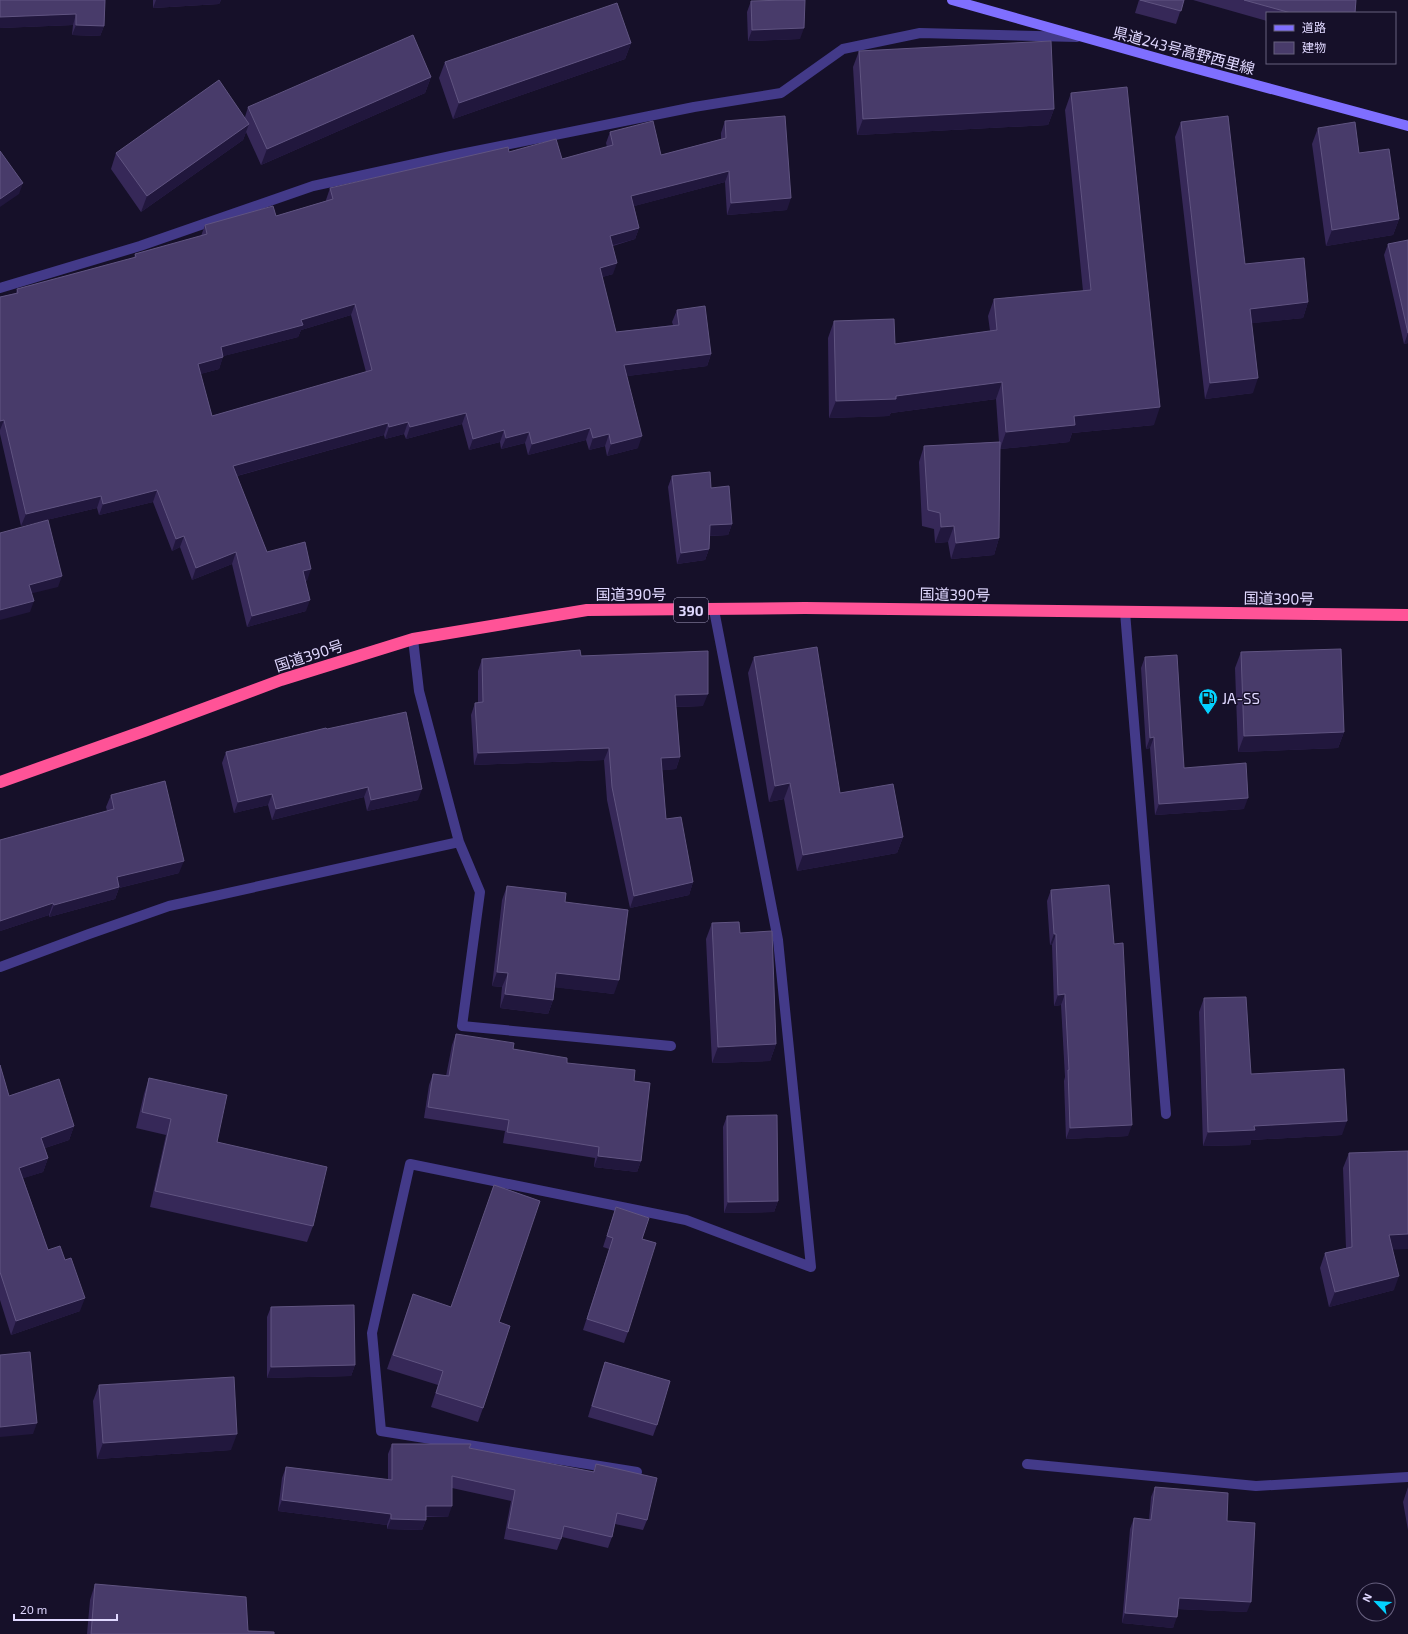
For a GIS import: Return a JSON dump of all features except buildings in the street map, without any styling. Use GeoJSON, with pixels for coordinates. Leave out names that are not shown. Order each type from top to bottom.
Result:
{"type":"FeatureCollection","features":[{"type":"Feature","properties":{"kind":"highway","name":"国道390号"},"geometry":{"type":"LineString","coordinates":[[0,782],[281,680],[412,639],[587,610],[805,608],[1408,615]]}},
{"type":"Feature","properties":{"kind":"main road","name":"県道243号高野西里線"},"geometry":{"type":"LineString","coordinates":[[952,0],[1081,37],[1408,126]]}},
{"type":"Feature","properties":{"kind":"street"},"geometry":{"type":"LineString","coordinates":[[0,288],[140,246],[313,186],[686,108],[781,93],[843,49],[920,33],[1081,37]]}},
{"type":"Feature","properties":{"kind":"street"},"geometry":{"type":"LineString","coordinates":[[637,1472],[381,1431],[372,1333],[410,1164],[686,1220],[811,1267],[778,940],[714,610]]}},
{"type":"Feature","properties":{"kind":"street"},"geometry":{"type":"LineString","coordinates":[[1125,612],[1166,1114]]}},
{"type":"Feature","properties":{"kind":"street"},"geometry":{"type":"LineString","coordinates":[[412,639],[419,691],[459,842],[480,892],[462,1026],[672,1046]]}},
{"type":"Feature","properties":{"kind":"street"},"geometry":{"type":"LineString","coordinates":[[0,967],[169,906],[459,842]]}},
{"type":"Feature","properties":{"kind":"street"},"geometry":{"type":"LineString","coordinates":[[1027,1464],[1256,1486],[1408,1477]]}},
{"type":"Feature","properties":{"kind":"place","name":"JA-SS"},"geometry":{"type":"Point","coordinates":[1208,715]}}]}
